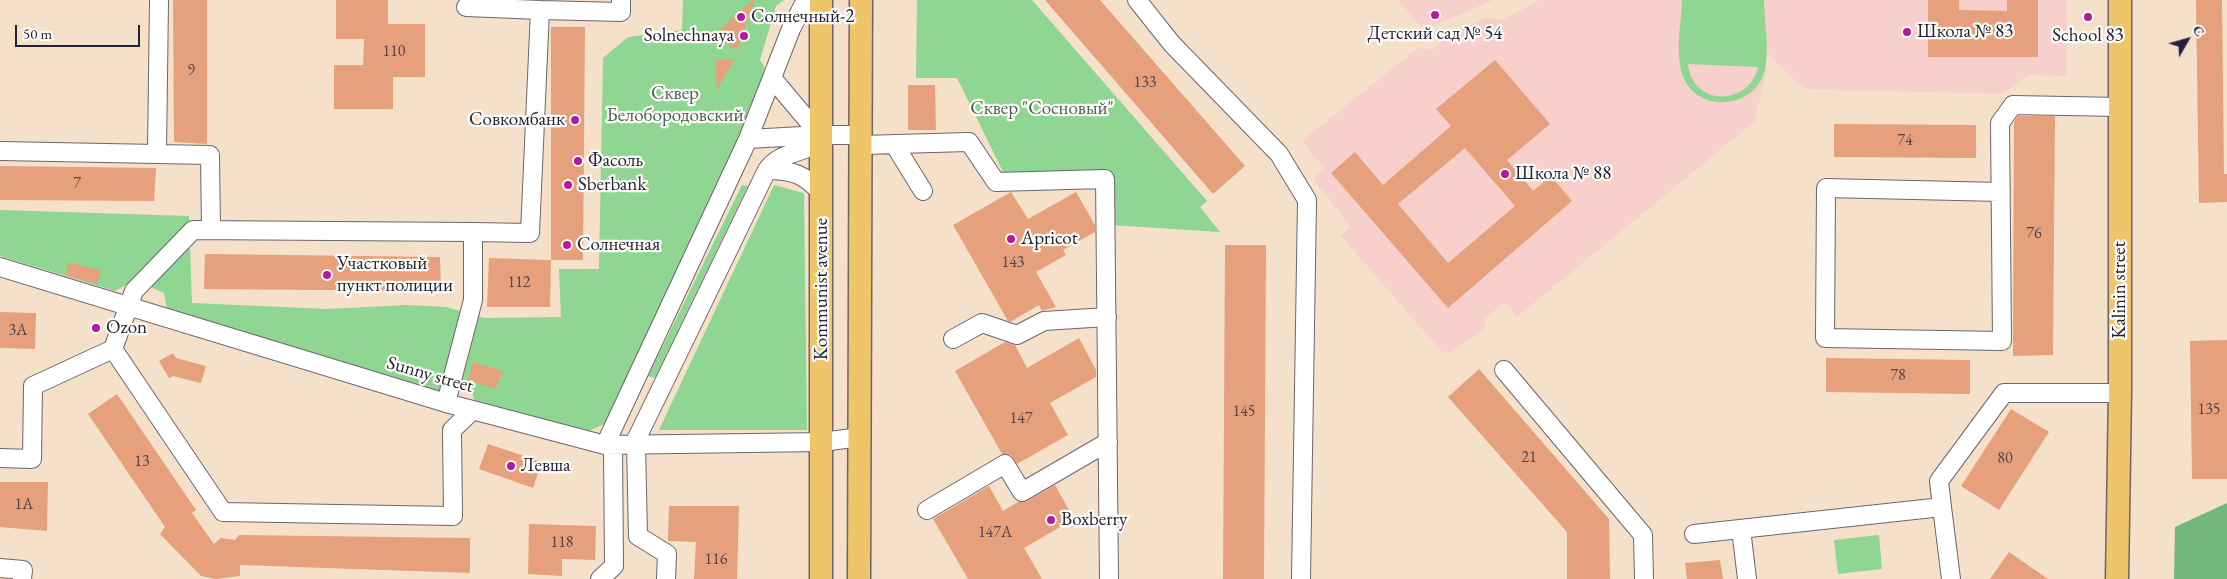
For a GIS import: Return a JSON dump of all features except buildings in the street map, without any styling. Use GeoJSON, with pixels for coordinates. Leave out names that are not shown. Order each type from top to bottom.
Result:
{"type":"FeatureCollection","features":[{"type":"Feature","properties":{"kind":"main road","name":"Kommunist avenue"},"geometry":{"type":"LineString","coordinates":[[821,0],[822,579]]}},
{"type":"Feature","properties":{"kind":"main road","name":"Kommunist avenue"},"geometry":{"type":"LineString","coordinates":[[859,579],[861,0]]}},
{"type":"Feature","properties":{"kind":"main road","name":"Kalinin street"},"geometry":{"type":"LineString","coordinates":[[2117,579],[2120,393],[2120,0]]}},
{"type":"Feature","properties":{"kind":"street"},"geometry":{"type":"LineString","coordinates":[[157,154],[159,0]]}},
{"type":"Feature","properties":{"kind":"street"},"geometry":{"type":"LineString","coordinates":[[466,7],[621,12],[621,0]]}},
{"type":"Feature","properties":{"kind":"street"},"geometry":{"type":"LineString","coordinates":[[600,579],[614,566],[609,445],[748,139],[792,29],[806,0]]}},
{"type":"Feature","properties":{"kind":"street"},"geometry":{"type":"LineString","coordinates":[[1137,0],[1172,44],[1279,154],[1307,200],[1301,579]]}},
{"type":"Feature","properties":{"kind":"street"},"geometry":{"type":"LineString","coordinates":[[0,458],[32,459],[33,386],[113,349],[134,291],[193,230],[530,233],[540,10]]}},
{"type":"Feature","properties":{"kind":"street"},"geometry":{"type":"LineString","coordinates":[[772,78],[820,135]]}},
{"type":"Feature","properties":{"kind":"street"},"geometry":{"type":"LineString","coordinates":[[2001,192],[1826,188],[1825,338],[2002,341],[2001,192],[2000,123],[2013,105],[2120,107]]}},
{"type":"Feature","properties":{"kind":"street"},"geometry":{"type":"LineString","coordinates":[[666,579],[667,554],[638,536],[635,444],[767,170],[773,162],[794,151],[807,148],[820,135]]}},
{"type":"Feature","properties":{"kind":"street"},"geometry":{"type":"LineString","coordinates":[[748,139],[820,135],[894,144],[969,142],[996,182],[1105,179],[1109,579]]}},
{"type":"Feature","properties":{"kind":"street"},"geometry":{"type":"LineString","coordinates":[[894,144],[923,191]]}},
{"type":"Feature","properties":{"kind":"street"},"geometry":{"type":"LineString","coordinates":[[0,151],[210,154],[211,230]]}},
{"type":"Feature","properties":{"kind":"street"},"geometry":{"type":"LineString","coordinates":[[767,170],[782,170],[810,179],[822,194]]}},
{"type":"Feature","properties":{"kind":"street"},"geometry":{"type":"LineString","coordinates":[[446,402],[473,300],[473,232]]}},
{"type":"Feature","properties":{"kind":"street","name":"Sunny street"},"geometry":{"type":"LineString","coordinates":[[0,267],[473,410],[609,445],[822,442],[860,438]]}},
{"type":"Feature","properties":{"kind":"street"},"geometry":{"type":"LineString","coordinates":[[953,339],[982,324],[1016,335],[1044,321],[1107,318]]}},
{"type":"Feature","properties":{"kind":"street"},"geometry":{"type":"LineString","coordinates":[[113,349],[223,512],[453,516],[452,430],[473,410]]}},
{"type":"Feature","properties":{"kind":"street"},"geometry":{"type":"LineString","coordinates":[[1504,370],[1643,535],[1644,579]]}},
{"type":"Feature","properties":{"kind":"street"},"geometry":{"type":"LineString","coordinates":[[1950,579],[1939,481],[2004,393],[2120,393]]}},
{"type":"Feature","properties":{"kind":"street"},"geometry":{"type":"LineString","coordinates":[[927,510],[1006,464],[1022,492],[1108,442]]}},
{"type":"Feature","properties":{"kind":"street"},"geometry":{"type":"LineString","coordinates":[[1694,534],[1942,507]]}},
{"type":"Feature","properties":{"kind":"street"},"geometry":{"type":"LineString","coordinates":[[1741,529],[1747,579]]}},
{"type":"Feature","properties":{"kind":"street"},"geometry":{"type":"LineString","coordinates":[[0,568],[22,570],[22,579]]}},
{"type":"Feature","properties":{"kind":"shaded area","name":"Детский сад № 54"},"geometry":{"type":"Polygon","coordinates":[[[1398,0],[1493,0],[1424,30],[1398,0]]]}},
{"type":"Feature","properties":{"kind":"shaded area","name":"Школа № 88"},"geometry":{"type":"Polygon","coordinates":[[[1539,0],[1698,0],[1767,70],[1754,122],[1517,317],[1505,303],[1483,319],[1487,326],[1452,352],[1443,353],[1340,235],[1351,227],[1313,179],[1324,168],[1302,141],[1419,47],[1432,50],[1447,37],[1486,17],[1503,20],[1539,0]]]}},
{"type":"Feature","properties":{"kind":"shaded area","name":"Школа № 83"},"geometry":{"type":"Polygon","coordinates":[[[1717,0],[2067,0],[2066,76],[2028,75],[2002,94],[1805,89],[1777,64],[1717,0]]]}},
{"type":"Feature","properties":{"kind":"green space","name":"Сквер Белобородовский"},"geometry":{"type":"Polygon","coordinates":[[[683,0],[784,0],[776,6],[760,60],[764,66],[763,87],[606,423],[585,433],[475,403],[472,392],[456,387],[443,396],[167,309],[164,293],[135,280],[115,291],[0,256],[0,210],[189,216],[192,303],[328,309],[407,305],[446,307],[485,318],[561,317],[559,269],[599,269],[603,58],[628,37],[682,30],[683,0]]]}},
{"type":"Feature","properties":{"kind":"green space","name":"Сквер \"Сосновый\""},"geometry":{"type":"Polygon","coordinates":[[[917,0],[1032,0],[1207,201],[1200,207],[1220,232],[1111,225],[1109,173],[1003,172],[957,78],[916,78],[917,0]]]}},
{"type":"Feature","properties":{"kind":"green space"},"geometry":{"type":"Polygon","coordinates":[[[1682,0],[1764,0],[1767,59],[1763,76],[1756,87],[1746,95],[1735,100],[1723,102],[1710,101],[1699,96],[1690,88],[1683,76],[1679,58],[1682,0]],[[1688,64],[1692,78],[1699,88],[1709,94],[1720,96],[1732,95],[1743,90],[1752,81],[1758,67],[1688,64]]]}},
{"type":"Feature","properties":{"kind":"green space"},"geometry":{"type":"Polygon","coordinates":[[[742,185],[748,186],[655,378],[648,376],[742,185]]]}},
{"type":"Feature","properties":{"kind":"green space"},"geometry":{"type":"Polygon","coordinates":[[[774,185],[804,193],[807,430],[659,430],[774,185]]]}},
{"type":"Feature","properties":{"kind":"green space"},"geometry":{"type":"Polygon","coordinates":[[[2227,503],[2227,579],[2174,579],[2175,527],[2227,503]]]}},
{"type":"Feature","properties":{"kind":"green space"},"geometry":{"type":"Polygon","coordinates":[[[1879,535],[1882,569],[1838,574],[1834,540],[1879,535]]]}},
{"type":"Feature","properties":{"kind":"place","name":"Детский сад № 54"},"geometry":{"type":"Point","coordinates":[1435,15]}},
{"type":"Feature","properties":{"kind":"place","name":"Солнечный-2"},"geometry":{"type":"Point","coordinates":[741,17]}},
{"type":"Feature","properties":{"kind":"place","name":"School 83"},"geometry":{"type":"Point","coordinates":[2088,17]}},
{"type":"Feature","properties":{"kind":"place","name":"Школа № 83"},"geometry":{"type":"Point","coordinates":[1907,32]}},
{"type":"Feature","properties":{"kind":"place","name":"Solnechnaya"},"geometry":{"type":"Point","coordinates":[744,36]}},
{"type":"Feature","properties":{"kind":"place","name":"Совкомбанк"},"geometry":{"type":"Point","coordinates":[575,120]}},
{"type":"Feature","properties":{"kind":"place","name":"Фасоль"},"geometry":{"type":"Point","coordinates":[578,161]}},
{"type":"Feature","properties":{"kind":"place","name":"Школа № 88"},"geometry":{"type":"Point","coordinates":[1505,174]}},
{"type":"Feature","properties":{"kind":"place","name":"Sberbank"},"geometry":{"type":"Point","coordinates":[568,185]}},
{"type":"Feature","properties":{"kind":"place","name":"Apricot"},"geometry":{"type":"Point","coordinates":[1011,239]}},
{"type":"Feature","properties":{"kind":"place","name":"Солнечная"},"geometry":{"type":"Point","coordinates":[567,245]}},
{"type":"Feature","properties":{"kind":"place","name":"Участковый пункт полиции"},"geometry":{"type":"Point","coordinates":[327,275]}},
{"type":"Feature","properties":{"kind":"place","name":"Ozon"},"geometry":{"type":"Point","coordinates":[96,328]}},
{"type":"Feature","properties":{"kind":"place","name":"Левша"},"geometry":{"type":"Point","coordinates":[511,466]}},
{"type":"Feature","properties":{"kind":"place","name":"Boxberry"},"geometry":{"type":"Point","coordinates":[1051,520]}}]}
